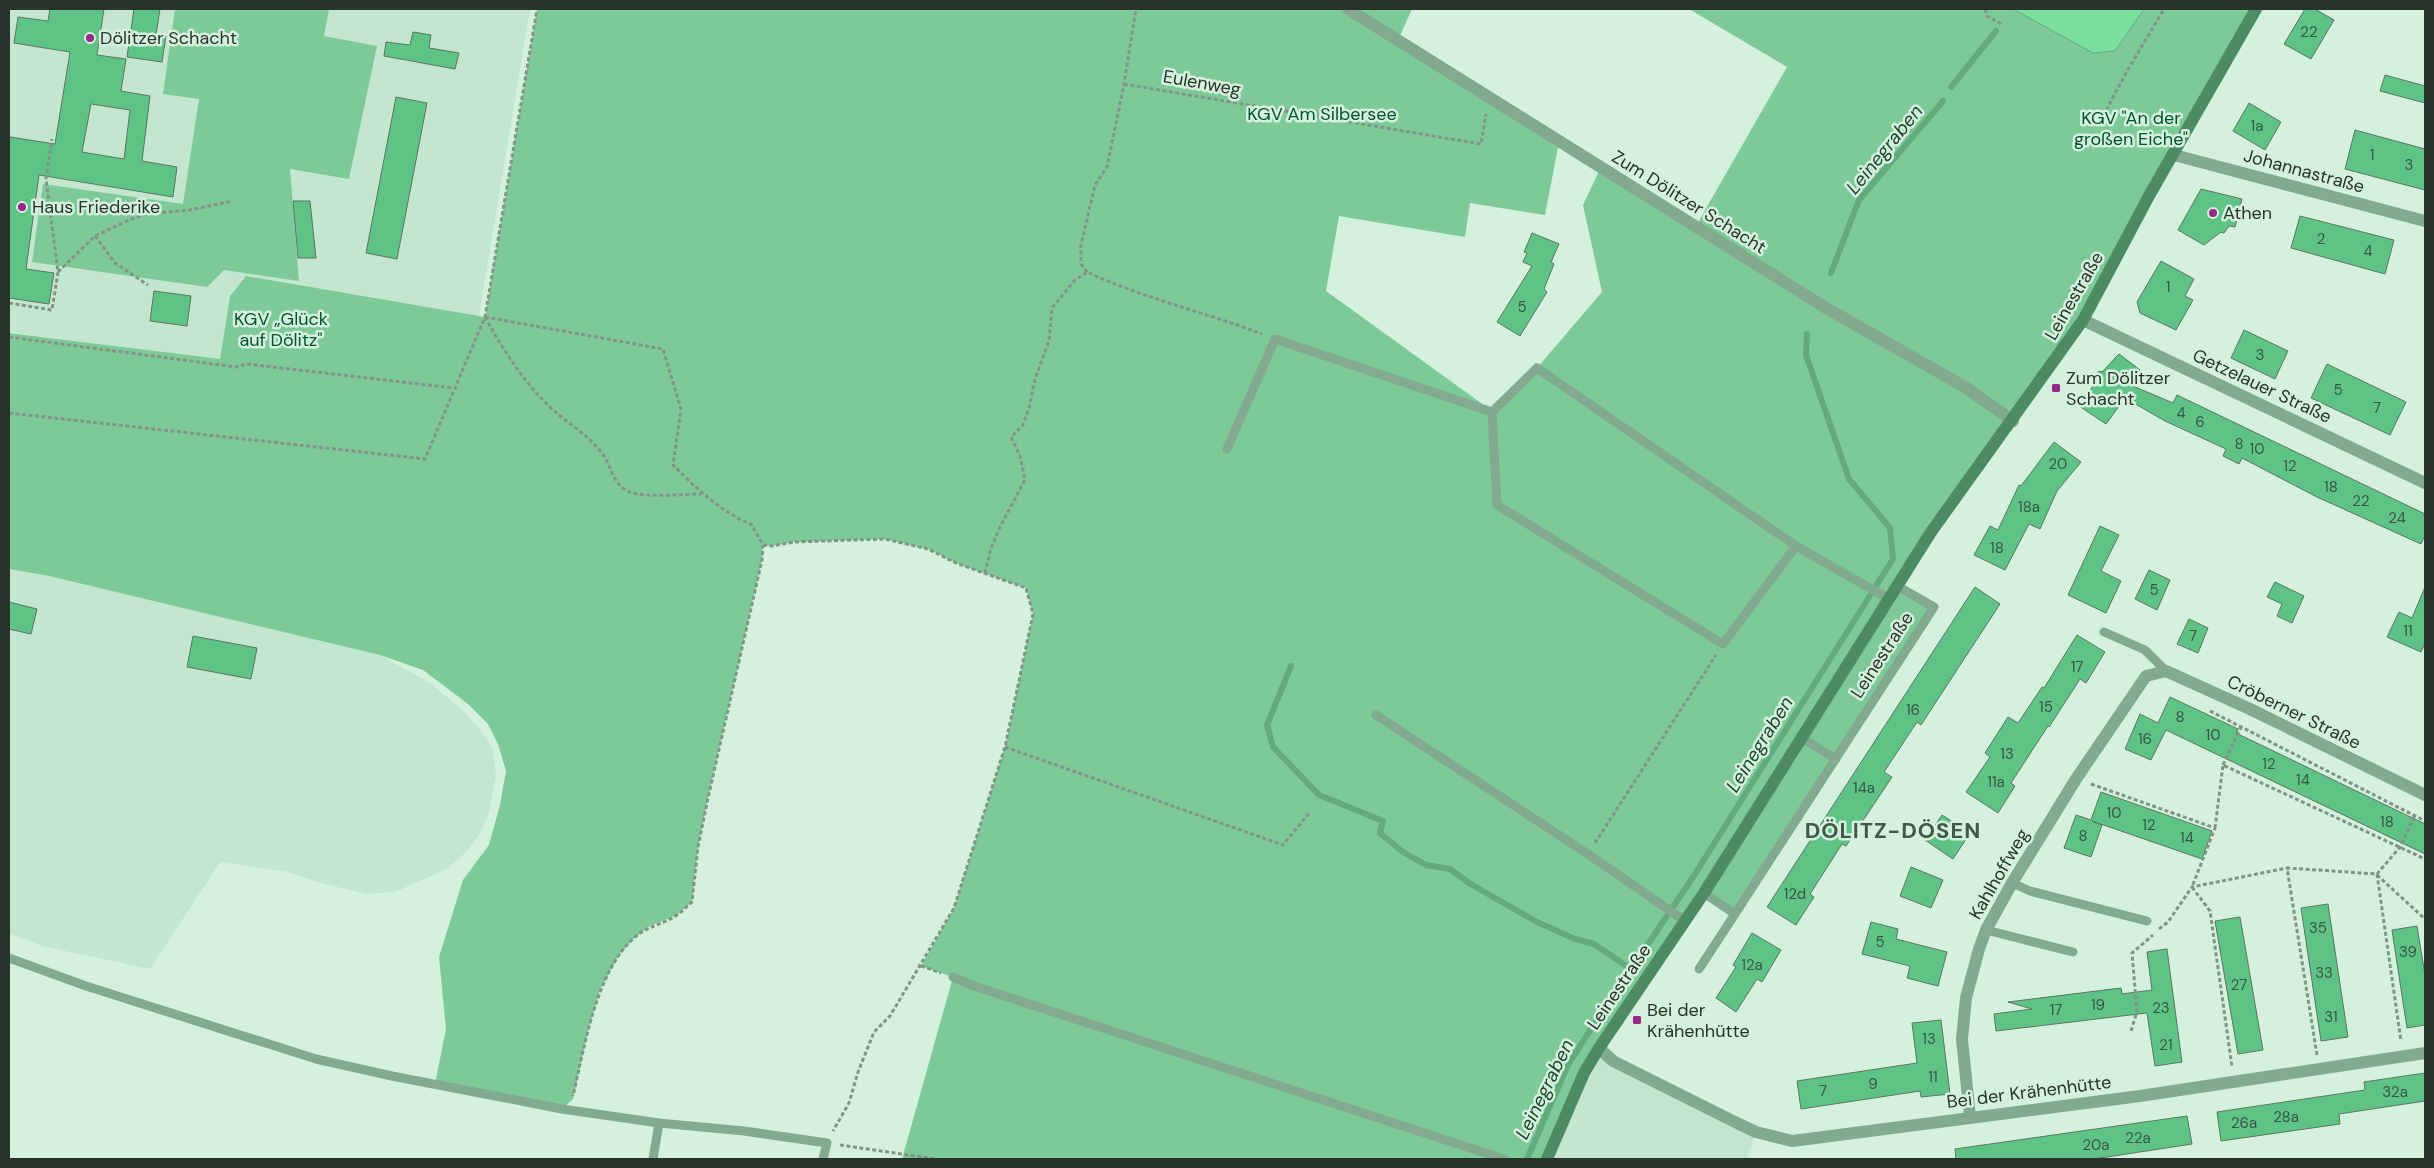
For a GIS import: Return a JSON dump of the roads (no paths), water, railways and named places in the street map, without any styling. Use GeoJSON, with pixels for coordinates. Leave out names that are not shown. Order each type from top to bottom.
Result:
{"type":"FeatureCollection","features":[{"type":"Feature","properties":{"kind":"main road","name":"Leinestraße"},"geometry":{"type":"LineString","coordinates":[[1547,1159],[1584,1074],[1599,1048],[1680,918],[1704,893],[1802,738],[1884,596],[1897,586],[1931,532],[2013,421],[2083,320],[2256,9]]}},
{"type":"Feature","properties":{"kind":"street","name":"Zum Dölitzer Schacht"},"geometry":{"type":"LineString","coordinates":[[1348,9],[1826,308],[1966,387],[2013,421]]}},
{"type":"Feature","properties":{"kind":"street","name":"Johannastraße"},"geometry":{"type":"LineString","coordinates":[[2174,155],[2425,221]]}},
{"type":"Feature","properties":{"kind":"street","name":"Getzelauer Straße"},"geometry":{"type":"LineString","coordinates":[[2083,320],[2425,483]]}},
{"type":"Feature","properties":{"kind":"street","name":"Kahlhoffweg"},"geometry":{"type":"LineString","coordinates":[[1970,1117],[1962,1039],[1966,998],[1986,930],[2012,883],[2076,779],[2146,676],[2166,671]]}},
{"type":"Feature","properties":{"kind":"street","name":"Cröberner Straße"},"geometry":{"type":"LineString","coordinates":[[2166,671],[2250,709],[2425,795]]}},
{"type":"Feature","properties":{"kind":"street","name":"Bei der Krähenhütte"},"geometry":{"type":"LineString","coordinates":[[1599,1048],[1613,1061],[1756,1132],[1792,1140],[1813,1140],[2235,1082],[2425,1053]]}},
{"type":"Feature","properties":{"kind":"lane"},"geometry":{"type":"LineString","coordinates":[[1228,449],[1275,339],[1492,412]]}},
{"type":"Feature","properties":{"kind":"lane"},"geometry":{"type":"LineString","coordinates":[[1796,546],[1723,644],[1497,505],[1492,412],[1537,368],[1796,546],[1884,596]]}},
{"type":"Feature","properties":{"kind":"lane","name":"Leinestraße"},"geometry":{"type":"LineString","coordinates":[[1699,969],[1934,607],[1897,586]]}},
{"type":"Feature","properties":{"kind":"lane"},"geometry":{"type":"LineString","coordinates":[[2104,632],[2145,650],[2166,671]]}},
{"type":"Feature","properties":{"kind":"lane"},"geometry":{"type":"LineString","coordinates":[[1376,715],[1588,854],[1680,918]]}},
{"type":"Feature","properties":{"kind":"lane"},"geometry":{"type":"LineString","coordinates":[[1802,738],[1836,758]]}},
{"type":"Feature","properties":{"kind":"lane"},"geometry":{"type":"LineString","coordinates":[[2012,883],[2030,891],[2147,921]]}},
{"type":"Feature","properties":{"kind":"lane"},"geometry":{"type":"LineString","coordinates":[[1704,893],[1735,914]]}},
{"type":"Feature","properties":{"kind":"lane"},"geometry":{"type":"LineString","coordinates":[[1986,930],[2072,952]]}},
{"type":"Feature","properties":{"kind":"lane"},"geometry":{"type":"LineString","coordinates":[[9,958],[86,986],[316,1059],[392,1076],[562,1109],[827,1143],[823,1159]]}},
{"type":"Feature","properties":{"kind":"lane"},"geometry":{"type":"LineString","coordinates":[[953,977],[974,986],[1504,1159]]}},
{"type":"Feature","properties":{"kind":"lane"},"geometry":{"type":"LineString","coordinates":[[653,1159],[660,1123]]}},
{"type":"Feature","properties":{"kind":"waterway","name":"Leinegraben"},"geometry":{"type":"LineString","coordinates":[[1951,87],[1996,31]]}},
{"type":"Feature","properties":{"kind":"waterway","name":"Leinegraben"},"geometry":{"type":"LineString","coordinates":[[1831,273],[1859,200],[1943,101]]}},
{"type":"Feature","properties":{"kind":"waterway","name":"Leinegraben"},"geometry":{"type":"LineString","coordinates":[[1527,1159],[1568,1065],[1695,874],[1893,559],[1890,528],[1849,479],[1806,355],[1807,334]]}},
{"type":"Feature","properties":{"kind":"waterway"},"geometry":{"type":"LineString","coordinates":[[1291,666],[1267,725],[1273,747],[1319,795],[1383,821],[1380,833],[1403,852],[1426,865],[1450,869],[1469,883],[1537,922],[1575,939],[1594,944],[1631,969]]}},
{"type":"Feature","properties":{"kind":"place","name":"Dölitzer Schacht"},"geometry":{"type":"Point","coordinates":[90,38]}},
{"type":"Feature","properties":{"kind":"place","name":"Haus Friederike"},"geometry":{"type":"Point","coordinates":[22,207]}},
{"type":"Feature","properties":{"kind":"place","name":"Athen"},"geometry":{"type":"Point","coordinates":[2213,213]}},
{"type":"Feature","properties":{"kind":"place","name":"Zum Dölitzer Schacht"},"geometry":{"type":"Point","coordinates":[2056,388]}},
{"type":"Feature","properties":{"kind":"place","name":"Bei der Krähenhütte"},"geometry":{"type":"Point","coordinates":[1637,1020]}},
{"type":"Feature","properties":{"kind":"district","name":"DÖLITZ-DÖSEN"},"geometry":{"type":"Point","coordinates":[1893,830]}},
{"type":"Feature","properties":{"kind":"park label","name":"KGV Am Silbersee"},"geometry":{"type":"Point","coordinates":[1322,114]}},
{"type":"Feature","properties":{"kind":"park label","name":"KGV \"An der großen Eiche\""},"geometry":{"type":"Point","coordinates":[2131,128]}},
{"type":"Feature","properties":{"kind":"park label","name":"KGV „Glück auf Dölitz\""},"geometry":{"type":"Point","coordinates":[281,329]}}]}
